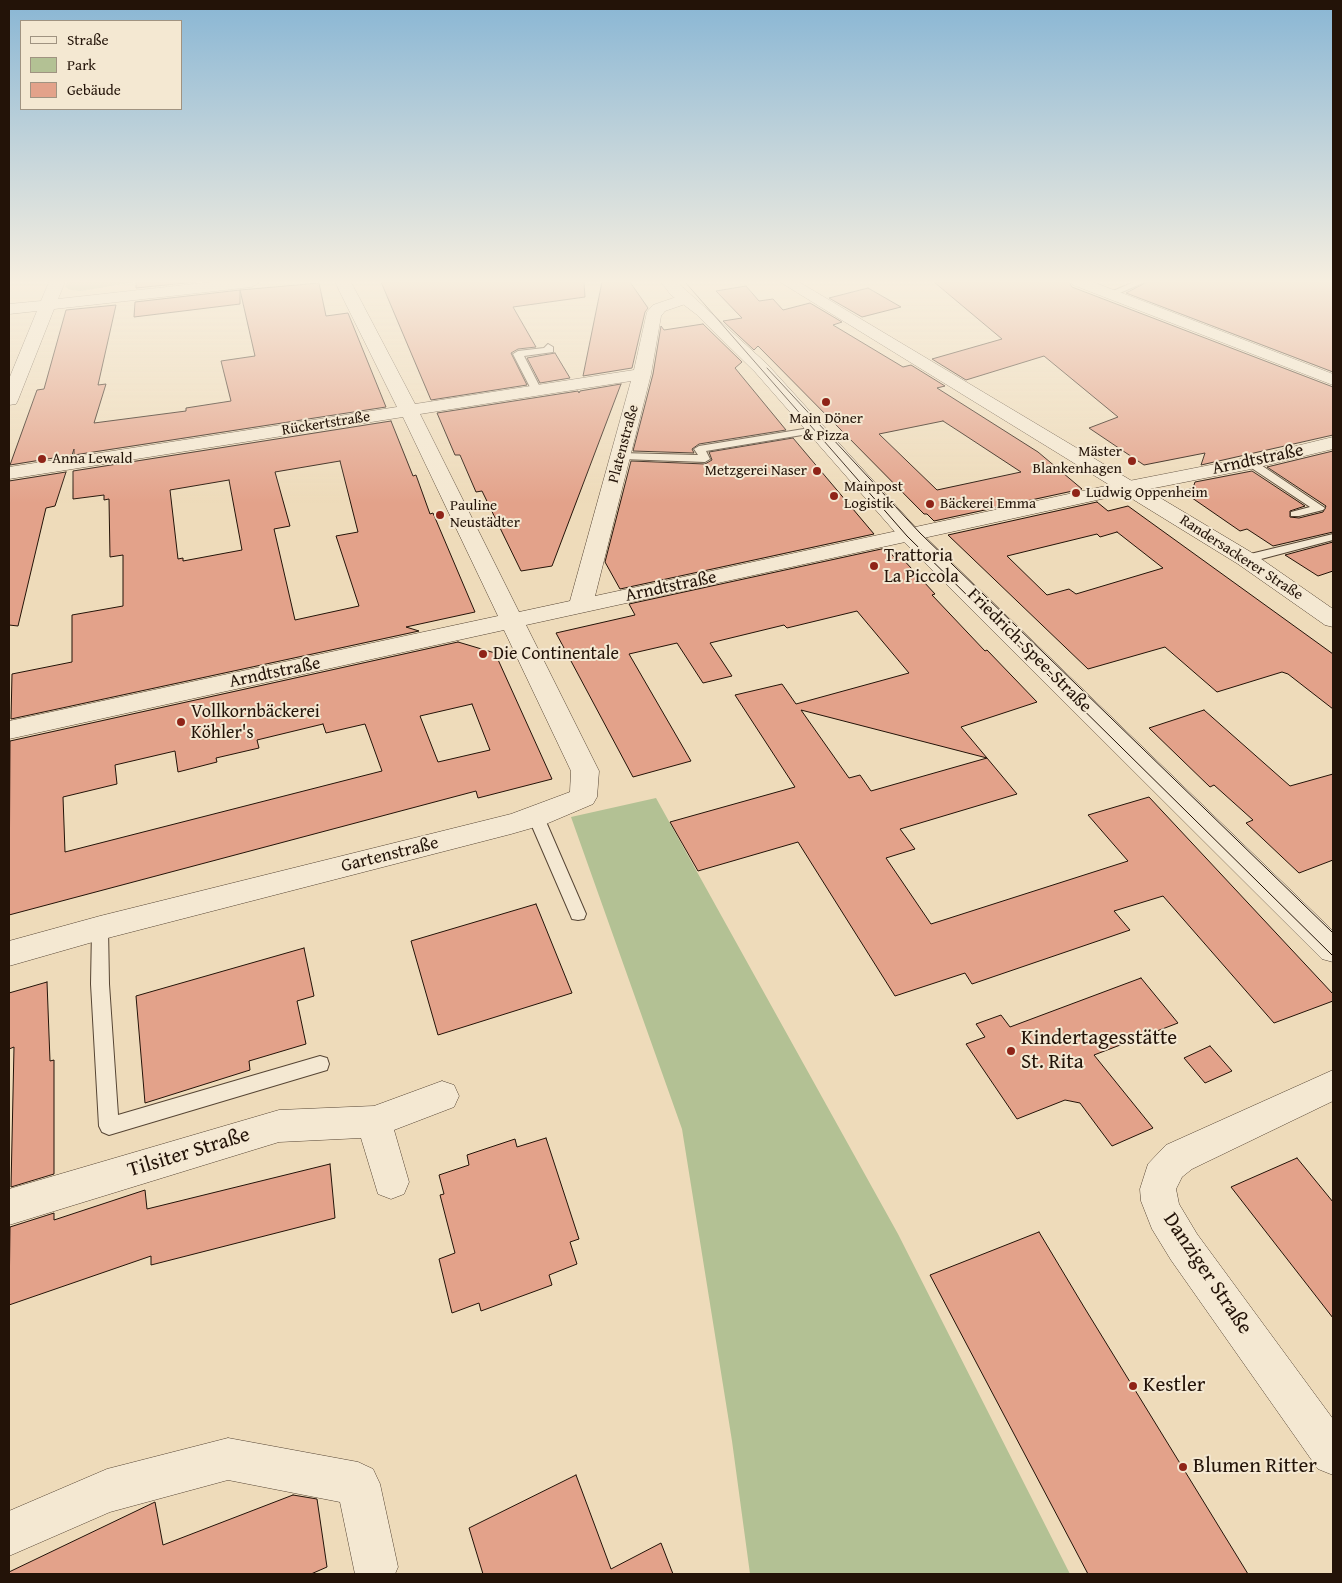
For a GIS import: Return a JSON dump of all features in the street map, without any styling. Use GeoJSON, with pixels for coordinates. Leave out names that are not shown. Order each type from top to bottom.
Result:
{"type":"FeatureCollection","features":[{"type":"Feature","properties":{"kind":"street"},"geometry":{"type":"LineString","coordinates":[[9,400],[27,356]]}},
{"type":"Feature","properties":{"kind":"street"},"geometry":{"type":"LineString","coordinates":[[381,356],[511,622]]}},
{"type":"Feature","properties":{"kind":"street","name":"Platenstraße"},"geometry":{"type":"LineString","coordinates":[[580,607],[646,356]]}},
{"type":"Feature","properties":{"kind":"street","name":"Friedrich-Spee-Straße"},"geometry":{"type":"LineString","coordinates":[[749,356],[910,535],[1333,950]]}},
{"type":"Feature","properties":{"kind":"street","name":"Randersackerer Straße"},"geometry":{"type":"LineString","coordinates":[[911,356],[1246,560],[1333,620]]}},
{"type":"Feature","properties":{"kind":"street"},"geometry":{"type":"LineString","coordinates":[[1270,356],[1333,380]]}},
{"type":"Feature","properties":{"kind":"street","name":"Rückertstraße"},"geometry":{"type":"LineString","coordinates":[[9,473],[409,412],[642,374]]}},
{"type":"Feature","properties":{"kind":"street","name":"Arndtstraße"},"geometry":{"type":"LineString","coordinates":[[9,730],[1129,487],[1256,462],[1333,443]]}},
{"type":"Feature","properties":{"kind":"street","name":"Gartenstraße"},"geometry":{"type":"LineString","coordinates":[[9,954],[100,928],[536,817],[583,797],[585,771],[511,622]]}},
{"type":"Feature","properties":{"kind":"street","name":"Danziger Straße"},"geometry":{"type":"LineString","coordinates":[[1333,1085],[1180,1157],[1168,1165],[1161,1176],[1158,1189],[1159,1201],[1165,1216],[1184,1247],[1333,1454]]}},
{"type":"Feature","properties":{"kind":"street","name":"Tilsiter Straße"},"geometry":{"type":"LineString","coordinates":[[9,1207],[279,1126],[374,1122],[442,1096]]}},
{"type":"Feature","properties":{"kind":"street"},"geometry":{"type":"LineString","coordinates":[[374,1122],[391,1182]]}},
{"type":"Feature","properties":{"kind":"street"},"geometry":{"type":"LineString","coordinates":[[9,1534],[107,1491],[228,1459],[358,1484],[375,1568]]}},
{"type":"Feature","properties":{"kind":"lane"},"geometry":{"type":"LineString","coordinates":[[519,356],[537,391]]}},
{"type":"Feature","properties":{"kind":"lane"},"geometry":{"type":"LineString","coordinates":[[621,456],[705,459],[699,448],[816,430]]}},
{"type":"Feature","properties":{"kind":"lane"},"geometry":{"type":"LineString","coordinates":[[1256,462],[1326,506],[1333,504]]}},
{"type":"Feature","properties":{"kind":"lane"},"geometry":{"type":"LineString","coordinates":[[1256,462],[1319,508],[1295,514]]}},
{"type":"Feature","properties":{"kind":"lane"},"geometry":{"type":"LineString","coordinates":[[1246,560],[1323,538],[1333,537]]}},
{"type":"Feature","properties":{"kind":"lane"},"geometry":{"type":"LineString","coordinates":[[536,817],[578,914]]}},
{"type":"Feature","properties":{"kind":"lane"},"geometry":{"type":"LineString","coordinates":[[100,928],[100,984],[109,1126],[320,1064]]}},
{"type":"Feature","properties":{"kind":"green space"},"geometry":{"type":"Polygon","coordinates":[[[656,798],[898,1234],[1070,1574],[750,1574],[732,1441],[682,1129],[571,817],[656,798]]]}},
{"type":"Feature","properties":{"kind":"building"},"geometry":{"type":"Polygon","coordinates":[[[53,356],[105,356],[98,385],[106,384],[94,423],[186,411],[186,408],[231,401],[221,361],[255,356],[365,356],[386,407],[74,455],[74,449],[72,455],[10,465],[37,390],[44,389],[53,356]]]}},
{"type":"Feature","properties":{"kind":"building"},"geometry":{"type":"Polygon","coordinates":[[[412,356],[512,356],[527,385],[431,400],[412,356]]]}},
{"type":"Feature","properties":{"kind":"building"},"geometry":{"type":"Polygon","coordinates":[[[557,356],[570,378],[540,383],[527,358],[557,356]]]}},
{"type":"Feature","properties":{"kind":"building"},"geometry":{"type":"Polygon","coordinates":[[[587,356],[635,356],[632,368],[583,376],[587,356]]]}},
{"type":"Feature","properties":{"kind":"building"},"geometry":{"type":"Polygon","coordinates":[[[656,356],[736,356],[742,362],[735,368],[786,430],[699,444],[692,449],[694,453],[633,451],[656,356]]]}},
{"type":"Feature","properties":{"kind":"building"},"geometry":{"type":"Polygon","coordinates":[[[768,356],[884,356],[903,367],[911,365],[945,386],[937,388],[1038,452],[1082,489],[934,521],[927,514],[924,514],[768,356]],[[943,421],[879,434],[937,490],[1021,472],[943,421]]]}},
{"type":"Feature","properties":{"kind":"building"},"geometry":{"type":"Polygon","coordinates":[[[943,356],[1252,356],[1333,387],[1333,435],[1201,465],[1205,453],[1144,465],[1089,428],[1118,417],[1044,356],[966,380],[932,359],[943,356]]]}},
{"type":"Feature","properties":{"kind":"building"},"geometry":{"type":"Polygon","coordinates":[[[1291,356],[1333,356],[1333,372],[1291,356]]]}},
{"type":"Feature","properties":{"kind":"building"},"geometry":{"type":"Polygon","coordinates":[[[621,384],[552,566],[521,571],[482,491],[476,492],[460,455],[455,455],[437,413],[578,391],[579,393],[580,391],[621,384]]]}},
{"type":"Feature","properties":{"kind":"building"},"geometry":{"type":"Polygon","coordinates":[[[391,421],[413,476],[416,475],[430,514],[433,513],[475,612],[406,627],[419,631],[11,719],[12,674],[72,662],[72,615],[123,606],[123,555],[110,557],[109,499],[104,500],[104,495],[73,499],[73,471],[391,421]],[[340,461],[275,472],[290,526],[274,529],[295,620],[359,606],[336,536],[358,532],[340,461]],[[229,480],[170,490],[178,559],[183,558],[183,561],[242,550],[229,480]]]}},
{"type":"Feature","properties":{"kind":"building"},"geometry":{"type":"Polygon","coordinates":[[[793,438],[874,534],[620,589],[605,562],[631,461],[705,464],[712,460],[709,452],[793,438]]]}},
{"type":"Feature","properties":{"kind":"building"},"geometry":{"type":"Polygon","coordinates":[[[1333,451],[1333,532],[1273,546],[1247,529],[1240,531],[1182,491],[1193,488],[1195,482],[1252,471],[1305,506],[1290,511],[1290,517],[1299,518],[1323,512],[1326,506],[1267,467],[1333,451]]]}},
{"type":"Feature","properties":{"kind":"building"},"geometry":{"type":"Polygon","coordinates":[[[66,472],[55,506],[46,508],[18,626],[9,625],[9,481],[66,472]]]}},
{"type":"Feature","properties":{"kind":"building"},"geometry":{"type":"Polygon","coordinates":[[[1097,502],[1108,511],[1128,506],[1333,654],[1333,709],[1288,674],[1282,672],[1217,692],[1165,647],[1088,669],[948,535],[1097,502]],[[1117,532],[1100,537],[1097,534],[1007,556],[1047,595],[1069,589],[1076,594],[1163,568],[1117,532]]]}},
{"type":"Feature","properties":{"kind":"building"},"geometry":{"type":"Polygon","coordinates":[[[1333,542],[1333,571],[1318,576],[1285,555],[1333,542]]]}},
{"type":"Feature","properties":{"kind":"building"},"geometry":{"type":"Polygon","coordinates":[[[886,548],[894,557],[900,556],[935,594],[932,595],[1037,702],[961,727],[987,758],[1017,794],[900,829],[915,849],[886,858],[931,924],[1128,861],[1088,815],[1149,797],[1333,994],[1333,1001],[1274,1023],[1163,896],[1114,911],[1130,930],[972,984],[965,973],[895,996],[798,842],[698,871],[670,822],[795,787],[735,695],[782,684],[796,704],[909,673],[857,611],[787,628],[784,625],[710,643],[732,676],[703,683],[677,643],[629,654],[691,761],[633,777],[556,633],[635,615],[629,604],[886,548]],[[801,710],[849,778],[860,775],[871,791],[987,758],[801,710]]]}},
{"type":"Feature","properties":{"kind":"building"},"geometry":{"type":"Polygon","coordinates":[[[458,642],[495,653],[552,779],[478,798],[476,791],[9,915],[10,741],[458,642]],[[472,704],[420,716],[438,762],[490,750],[472,704]],[[323,724],[257,740],[259,748],[216,758],[217,762],[178,772],[175,751],[115,765],[117,784],[63,797],[65,852],[382,771],[365,724],[326,733],[323,724]]]}},
{"type":"Feature","properties":{"kind":"building"},"geometry":{"type":"Polygon","coordinates":[[[1204,710],[1290,786],[1333,774],[1333,860],[1299,873],[1246,823],[1253,820],[1214,785],[1210,787],[1149,728],[1204,710]]]}},
{"type":"Feature","properties":{"kind":"building"},"geometry":{"type":"Polygon","coordinates":[[[536,904],[572,993],[438,1035],[411,941],[536,904]]]}},
{"type":"Feature","properties":{"kind":"building"},"geometry":{"type":"Polygon","coordinates":[[[304,948],[314,996],[297,1001],[306,1044],[249,1061],[250,1070],[145,1103],[136,996],[304,948]]]}},
{"type":"Feature","properties":{"kind":"building"},"geometry":{"type":"Polygon","coordinates":[[[1141,978],[1178,1023],[1094,1055],[1153,1128],[1112,1146],[1080,1103],[1065,1100],[1017,1119],[966,1044],[985,1037],[976,1024],[1001,1015],[1010,1027],[1141,978]]]}},
{"type":"Feature","properties":{"kind":"building"},"geometry":{"type":"Polygon","coordinates":[[[47,982],[50,1061],[54,1060],[54,1174],[11,1187],[14,1047],[9,1049],[9,993],[47,982]]]}},
{"type":"Feature","properties":{"kind":"building"},"geometry":{"type":"Polygon","coordinates":[[[1210,1046],[1232,1071],[1205,1083],[1184,1058],[1210,1046]]]}},
{"type":"Feature","properties":{"kind":"building"},"geometry":{"type":"Polygon","coordinates":[[[546,1138],[579,1239],[570,1242],[577,1264],[549,1275],[552,1285],[481,1311],[479,1303],[452,1313],[439,1259],[455,1253],[440,1195],[444,1194],[439,1175],[469,1165],[467,1155],[515,1139],[517,1147],[546,1138]]]}},
{"type":"Feature","properties":{"kind":"building"},"geometry":{"type":"Polygon","coordinates":[[[1297,1158],[1333,1202],[1333,1318],[1231,1187],[1297,1158]]]}},
{"type":"Feature","properties":{"kind":"building"},"geometry":{"type":"Polygon","coordinates":[[[330,1164],[335,1218],[151,1265],[151,1256],[9,1305],[10,1227],[54,1213],[54,1220],[145,1190],[147,1209],[330,1164]]]}},
{"type":"Feature","properties":{"kind":"building"},"geometry":{"type":"Polygon","coordinates":[[[1039,1232],[1248,1574],[1088,1574],[930,1275],[1039,1232]]]}},
{"type":"Feature","properties":{"kind":"building"},"geometry":{"type":"Polygon","coordinates":[[[576,1475],[611,1569],[661,1543],[673,1574],[483,1574],[469,1528],[576,1475]]]}},
{"type":"Feature","properties":{"kind":"building"},"geometry":{"type":"Polygon","coordinates":[[[293,1495],[317,1499],[327,1567],[311,1574],[9,1574],[9,1572],[155,1502],[163,1545],[293,1495]]]}},
{"type":"Feature","properties":{"kind":"tram line"},"geometry":{"type":"LineString","coordinates":[[750,356],[907,536],[1333,956]]}},
{"type":"Feature","properties":{"kind":"tram line"},"geometry":{"type":"LineString","coordinates":[[767,368],[920,533],[1333,933]]}},
{"type":"Feature","properties":{"kind":"place","name":"Main Döner & Pizza"},"geometry":{"type":"Point","coordinates":[826,402]}},
{"type":"Feature","properties":{"kind":"place","name":"Anna Lewald"},"geometry":{"type":"Point","coordinates":[42,459]}},
{"type":"Feature","properties":{"kind":"place","name":"Mäster Blankenhagen"},"geometry":{"type":"Point","coordinates":[1132,461]}},
{"type":"Feature","properties":{"kind":"place","name":"Metzgerei Naser"},"geometry":{"type":"Point","coordinates":[817,471]}},
{"type":"Feature","properties":{"kind":"place","name":"Ludwig Oppenheim"},"geometry":{"type":"Point","coordinates":[1076,493]}},
{"type":"Feature","properties":{"kind":"place","name":"Mainpost Logistik"},"geometry":{"type":"Point","coordinates":[834,496]}},
{"type":"Feature","properties":{"kind":"place","name":"Bäckerei Emma"},"geometry":{"type":"Point","coordinates":[930,504]}},
{"type":"Feature","properties":{"kind":"place","name":"Pauline Neustädter"},"geometry":{"type":"Point","coordinates":[440,515]}},
{"type":"Feature","properties":{"kind":"place","name":"Trattoria La Piccola"},"geometry":{"type":"Point","coordinates":[874,566]}},
{"type":"Feature","properties":{"kind":"place","name":"Die Continentale"},"geometry":{"type":"Point","coordinates":[483,654]}},
{"type":"Feature","properties":{"kind":"place","name":"Vollkornbäckerei Köhler's"},"geometry":{"type":"Point","coordinates":[181,722]}},
{"type":"Feature","properties":{"kind":"place","name":"Kindertagesstätte St. Rita"},"geometry":{"type":"Point","coordinates":[1011,1051]}},
{"type":"Feature","properties":{"kind":"place","name":"Kestler"},"geometry":{"type":"Point","coordinates":[1133,1386]}},
{"type":"Feature","properties":{"kind":"place","name":"Blumen Ritter"},"geometry":{"type":"Point","coordinates":[1183,1467]}}]}
